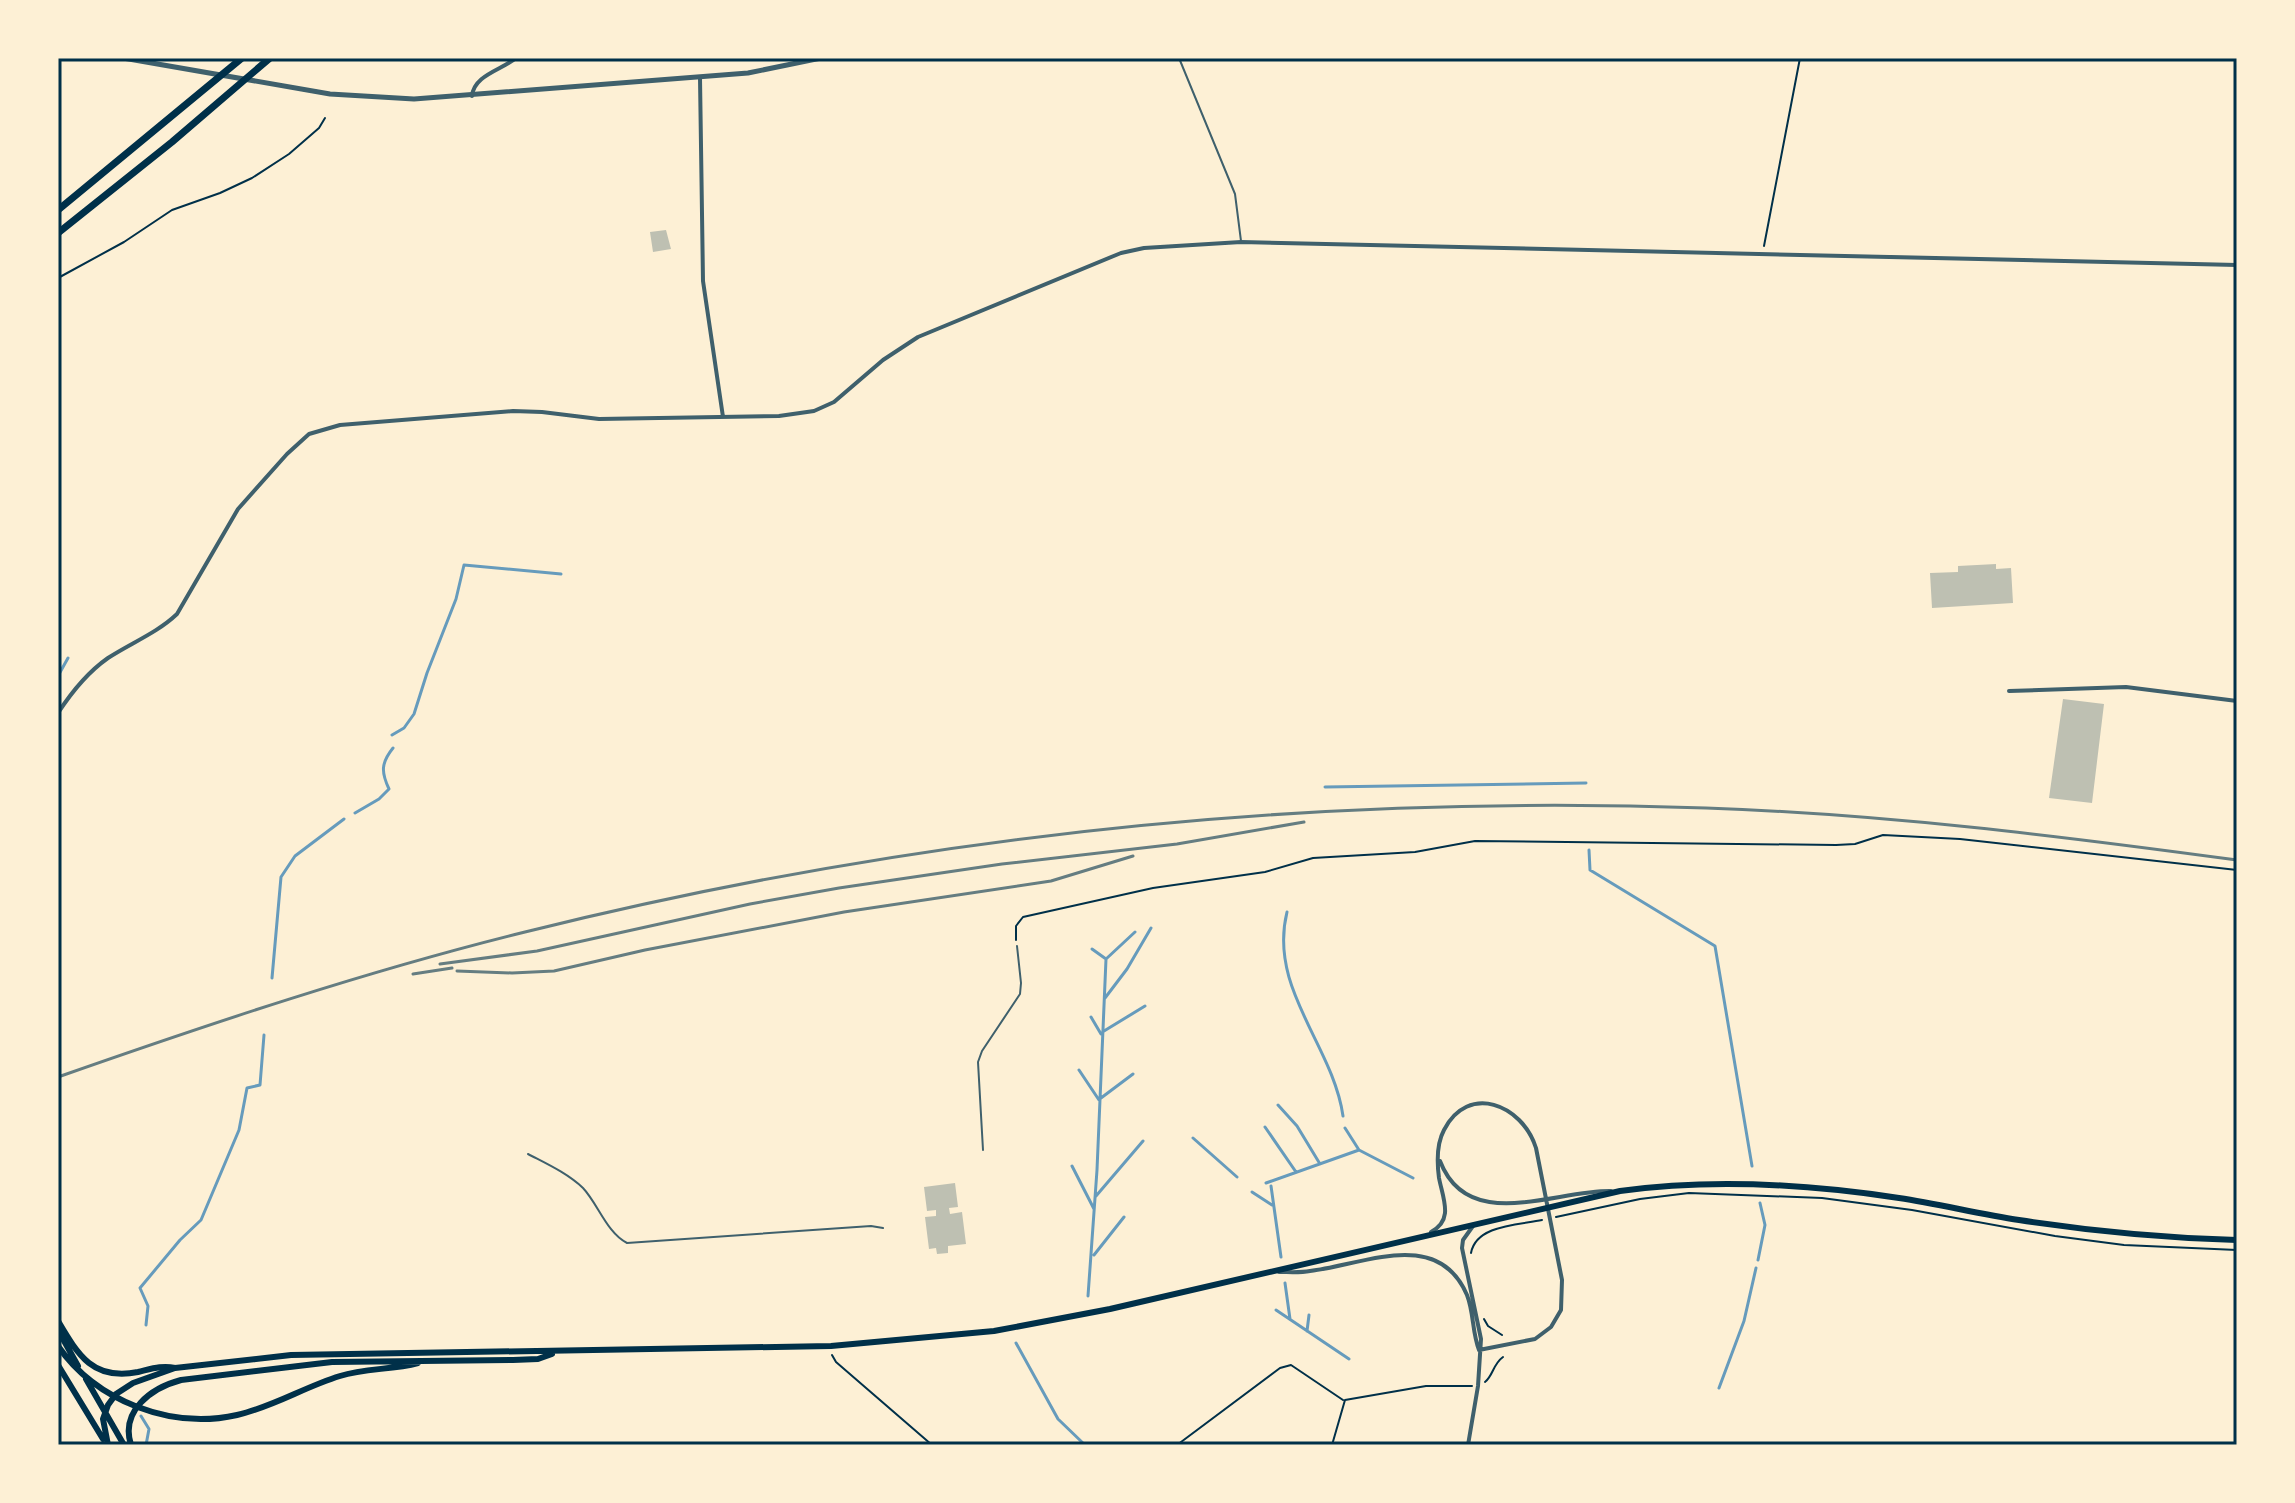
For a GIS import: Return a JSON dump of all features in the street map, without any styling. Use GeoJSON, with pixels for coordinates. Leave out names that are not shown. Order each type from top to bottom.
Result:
{"type":"FeatureCollection","features":[{"type":"Feature","properties":{"kind":"highway"},"geometry":{"type":"LineString","coordinates":[[58,210],[242,58]]}},
{"type":"Feature","properties":{"kind":"highway"},"geometry":{"type":"LineString","coordinates":[[58,233],[163,150],[270,58]]}},
{"type":"Feature","properties":{"kind":"main road"},"geometry":{"type":"LineString","coordinates":[[107,1445],[103,1425],[112,1399],[124,1388],[175,1368],[291,1355],[831,1346],[994,1331],[1110,1309],[1620,1191],[1672,1185],[1808,1186],[1901,1198],[2080,1229],[2237,1240]]}},
{"type":"Feature","properties":{"kind":"main road"},"geometry":{"type":"LineString","coordinates":[[58,1321],[76,1351],[96,1369],[121,1374],[165,1366],[175,1368]]}},
{"type":"Feature","properties":{"kind":"main road"},"geometry":{"type":"LineString","coordinates":[[58,1330],[124,1445]]}},
{"type":"Feature","properties":{"kind":"main road"},"geometry":{"type":"LineString","coordinates":[[58,1346],[83,1374],[103,1389],[148,1411],[171,1416],[216,1418],[265,1407],[350,1373],[421,1362],[538,1359],[556,1352]]}},
{"type":"Feature","properties":{"kind":"main road"},"geometry":{"type":"LineString","coordinates":[[131,1445],[128,1435],[131,1417],[144,1399],[170,1383],[318,1363],[409,1359],[421,1362]]}},
{"type":"Feature","properties":{"kind":"main road"},"geometry":{"type":"LineString","coordinates":[[58,1365],[107,1445]]}},
{"type":"Feature","properties":{"kind":"street"},"geometry":{"type":"LineString","coordinates":[[123,58],[377,99],[472,96],[700,78],[771,70],[821,58]]}},
{"type":"Feature","properties":{"kind":"street"},"geometry":{"type":"LineString","coordinates":[[472,96],[473,88],[481,79],[516,58]]}},
{"type":"Feature","properties":{"kind":"street"},"geometry":{"type":"LineString","coordinates":[[700,78],[703,281],[723,417]]}},
{"type":"Feature","properties":{"kind":"street"},"geometry":{"type":"LineString","coordinates":[[58,713],[78,686],[106,660],[168,623],[177,614],[238,509],[309,434],[340,425],[513,411],[599,419],[779,416],[814,411],[834,402],[883,360],[918,337],[1121,253],[1144,248],[1241,242],[2237,265]]}},
{"type":"Feature","properties":{"kind":"street"},"geometry":{"type":"LineString","coordinates":[[2009,691],[2126,687],[2237,701]]}},
{"type":"Feature","properties":{"kind":"street"},"geometry":{"type":"LineString","coordinates":[[1423,1236],[1439,1228],[1445,1218],[1439,1159],[1441,1137],[1452,1118],[1474,1106],[1495,1105],[1514,1113],[1525,1124],[1536,1148],[1564,1296],[1559,1316],[1551,1327],[1529,1342],[1479,1350]]}},
{"type":"Feature","properties":{"kind":"street"},"geometry":{"type":"LineString","coordinates":[[1439,1159],[1454,1186],[1480,1202],[1503,1205],[1593,1191],[1620,1191]]}},
{"type":"Feature","properties":{"kind":"street"},"geometry":{"type":"LineString","coordinates":[[1468,1445],[1478,1386],[1481,1339],[1462,1248],[1463,1240],[1475,1224]]}},
{"type":"Feature","properties":{"kind":"street"},"geometry":{"type":"LineString","coordinates":[[1264,1273],[1309,1272],[1395,1255],[1428,1258],[1446,1267],[1466,1295],[1479,1350]]}},
{"type":"Feature","properties":{"kind":"lane"},"geometry":{"type":"LineString","coordinates":[[1179,58],[1235,194],[1241,242]]}},
{"type":"Feature","properties":{"kind":"lane"},"geometry":{"type":"LineString","coordinates":[[983,1150],[978,1062],[1020,994],[1017,946]]}},
{"type":"Feature","properties":{"kind":"lane"},"geometry":{"type":"LineString","coordinates":[[528,1154],[561,1172],[583,1189],[617,1236],[627,1243],[871,1226],[883,1228]]}},
{"type":"Feature","properties":{"kind":"path"},"geometry":{"type":"LineString","coordinates":[[1764,255],[1800,58]]}},
{"type":"Feature","properties":{"kind":"path"},"geometry":{"type":"LineString","coordinates":[[58,278],[124,242],[172,210],[252,178],[289,154],[319,128],[325,118]]}},
{"type":"Feature","properties":{"kind":"path"},"geometry":{"type":"LineString","coordinates":[[1017,946],[1016,926],[1023,917],[1153,888],[1265,872],[1313,858],[1415,852],[1475,841],[1836,845],[1855,844],[1883,835],[1960,839],[2237,870]]}},
{"type":"Feature","properties":{"kind":"path"},"geometry":{"type":"LineString","coordinates":[[1471,1253],[1472,1245],[1482,1233],[1640,1199],[1689,1193],[1822,1198],[2124,1245],[2237,1250]]}},
{"type":"Feature","properties":{"kind":"path"},"geometry":{"type":"LineString","coordinates":[[1484,1319],[1488,1326],[1502,1335]]}},
{"type":"Feature","properties":{"kind":"path"},"geometry":{"type":"LineString","coordinates":[[831,1346],[836,1362],[932,1445]]}},
{"type":"Feature","properties":{"kind":"path"},"geometry":{"type":"LineString","coordinates":[[1489,1379],[1492,1367],[1503,1357]]}},
{"type":"Feature","properties":{"kind":"path"},"geometry":{"type":"LineString","coordinates":[[1177,1445],[1280,1368],[1291,1365],[1345,1400],[1426,1386],[1478,1386]]}},
{"type":"Feature","properties":{"kind":"path"},"geometry":{"type":"LineString","coordinates":[[1332,1445],[1345,1400]]}},
{"type":"Feature","properties":{"kind":"building"},"geometry":{"type":"Polygon","coordinates":[[[666,230],[671,249],[653,252],[650,232],[666,230]]]}},
{"type":"Feature","properties":{"kind":"building"},"geometry":{"type":"Polygon","coordinates":[[[1996,564],[1996,569],[2011,568],[2013,603],[1932,608],[1930,573],[1958,572],[1958,566],[1996,564]]]}},
{"type":"Feature","properties":{"kind":"building"},"geometry":{"type":"Polygon","coordinates":[[[2063,699],[2104,704],[2092,803],[2049,798],[2063,699]]]}},
{"type":"Feature","properties":{"kind":"building"},"geometry":{"type":"Polygon","coordinates":[[[955,1183],[958,1207],[949,1208],[950,1214],[962,1212],[966,1244],[948,1246],[948,1253],[937,1254],[936,1248],[929,1249],[925,1217],[936,1216],[936,1210],[927,1211],[924,1187],[955,1183]]]}},
{"type":"Feature","properties":{"kind":"waterway"},"geometry":{"type":"LineString","coordinates":[[392,735],[404,728],[414,714],[456,599],[464,565],[561,574]]}},
{"type":"Feature","properties":{"kind":"waterway"},"geometry":{"type":"LineString","coordinates":[[58,676],[68,658]]}},
{"type":"Feature","properties":{"kind":"waterway"},"geometry":{"type":"LineString","coordinates":[[355,813],[379,799],[389,789],[384,768],[393,748]]}},
{"type":"Feature","properties":{"kind":"waterway"},"geometry":{"type":"LineString","coordinates":[[1325,787],[1586,783]]}},
{"type":"Feature","properties":{"kind":"waterway"},"geometry":{"type":"LineString","coordinates":[[272,978],[281,877],[295,856],[344,819]]}},
{"type":"Feature","properties":{"kind":"waterway"},"geometry":{"type":"LineString","coordinates":[[1589,850],[1590,870],[1715,946],[1752,1166]]}},
{"type":"Feature","properties":{"kind":"waterway"},"geometry":{"type":"LineString","coordinates":[[1287,912],[1284,940],[1286,966],[1294,992],[1337,1090],[1343,1116]]}},
{"type":"Feature","properties":{"kind":"waterway"},"geometry":{"type":"LineString","coordinates":[[1105,998],[1127,969],[1151,928]]}},
{"type":"Feature","properties":{"kind":"waterway"},"geometry":{"type":"LineString","coordinates":[[1088,1296],[1106,959],[1135,932]]}},
{"type":"Feature","properties":{"kind":"waterway"},"geometry":{"type":"LineString","coordinates":[[1092,949],[1106,959]]}},
{"type":"Feature","properties":{"kind":"waterway"},"geometry":{"type":"LineString","coordinates":[[1104,1031],[1145,1006]]}},
{"type":"Feature","properties":{"kind":"waterway"},"geometry":{"type":"LineString","coordinates":[[1091,1017],[1101,1034]]}},
{"type":"Feature","properties":{"kind":"waterway"},"geometry":{"type":"LineString","coordinates":[[146,1325],[148,1306],[140,1288],[201,1220],[239,1130],[247,1088],[260,1085],[264,1035]]}},
{"type":"Feature","properties":{"kind":"waterway"},"geometry":{"type":"LineString","coordinates":[[1079,1070],[1099,1100]]}},
{"type":"Feature","properties":{"kind":"waterway"},"geometry":{"type":"LineString","coordinates":[[1101,1098],[1133,1074]]}},
{"type":"Feature","properties":{"kind":"waterway"},"geometry":{"type":"LineString","coordinates":[[1278,1105],[1297,1126],[1320,1164]]}},
{"type":"Feature","properties":{"kind":"waterway"},"geometry":{"type":"LineString","coordinates":[[1265,1127],[1296,1172]]}},
{"type":"Feature","properties":{"kind":"waterway"},"geometry":{"type":"LineString","coordinates":[[1345,1128],[1359,1150],[1413,1178]]}},
{"type":"Feature","properties":{"kind":"waterway"},"geometry":{"type":"LineString","coordinates":[[1193,1138],[1237,1177]]}},
{"type":"Feature","properties":{"kind":"waterway"},"geometry":{"type":"LineString","coordinates":[[1096,1196],[1143,1141]]}},
{"type":"Feature","properties":{"kind":"waterway"},"geometry":{"type":"LineString","coordinates":[[1266,1183],[1359,1150]]}},
{"type":"Feature","properties":{"kind":"waterway"},"geometry":{"type":"LineString","coordinates":[[1072,1166],[1094,1209]]}},
{"type":"Feature","properties":{"kind":"waterway"},"geometry":{"type":"LineString","coordinates":[[1271,1186],[1281,1257]]}},
{"type":"Feature","properties":{"kind":"waterway"},"geometry":{"type":"LineString","coordinates":[[1252,1192],[1272,1205]]}},
{"type":"Feature","properties":{"kind":"waterway"},"geometry":{"type":"LineString","coordinates":[[1758,1260],[1765,1225],[1760,1203]]}},
{"type":"Feature","properties":{"kind":"waterway"},"geometry":{"type":"LineString","coordinates":[[1094,1255],[1124,1217]]}},
{"type":"Feature","properties":{"kind":"waterway"},"geometry":{"type":"LineString","coordinates":[[1719,1388],[1744,1321],[1756,1268]]}},
{"type":"Feature","properties":{"kind":"waterway"},"geometry":{"type":"LineString","coordinates":[[1285,1283],[1290,1319]]}},
{"type":"Feature","properties":{"kind":"waterway"},"geometry":{"type":"LineString","coordinates":[[1276,1310],[1349,1359]]}},
{"type":"Feature","properties":{"kind":"waterway"},"geometry":{"type":"LineString","coordinates":[[1307,1331],[1309,1315]]}},
{"type":"Feature","properties":{"kind":"waterway"},"geometry":{"type":"LineString","coordinates":[[1016,1343],[1058,1419],[1085,1445]]}},
{"type":"Feature","properties":{"kind":"waterway"},"geometry":{"type":"LineString","coordinates":[[141,1416],[149,1429],[146,1445]]}},
{"type":"Feature","properties":{"kind":"railway"},"geometry":{"type":"LineString","coordinates":[[58,1077],[290,999],[525,932],[816,870],[963,847],[1111,829],[1259,816],[1408,808],[1557,805],[1706,808],[1839,815],[1972,827],[2237,860]]}},
{"type":"Feature","properties":{"kind":"railway"},"geometry":{"type":"LineString","coordinates":[[440,964],[537,951],[750,904],[839,888],[1002,864],[1177,844],[1304,822]]}},
{"type":"Feature","properties":{"kind":"railway"},"geometry":{"type":"LineString","coordinates":[[457,971],[554,971],[645,950],[844,912],[1051,881],[1133,856]]}},
{"type":"Feature","properties":{"kind":"railway"},"geometry":{"type":"LineString","coordinates":[[413,974],[452,968]]}}]}
